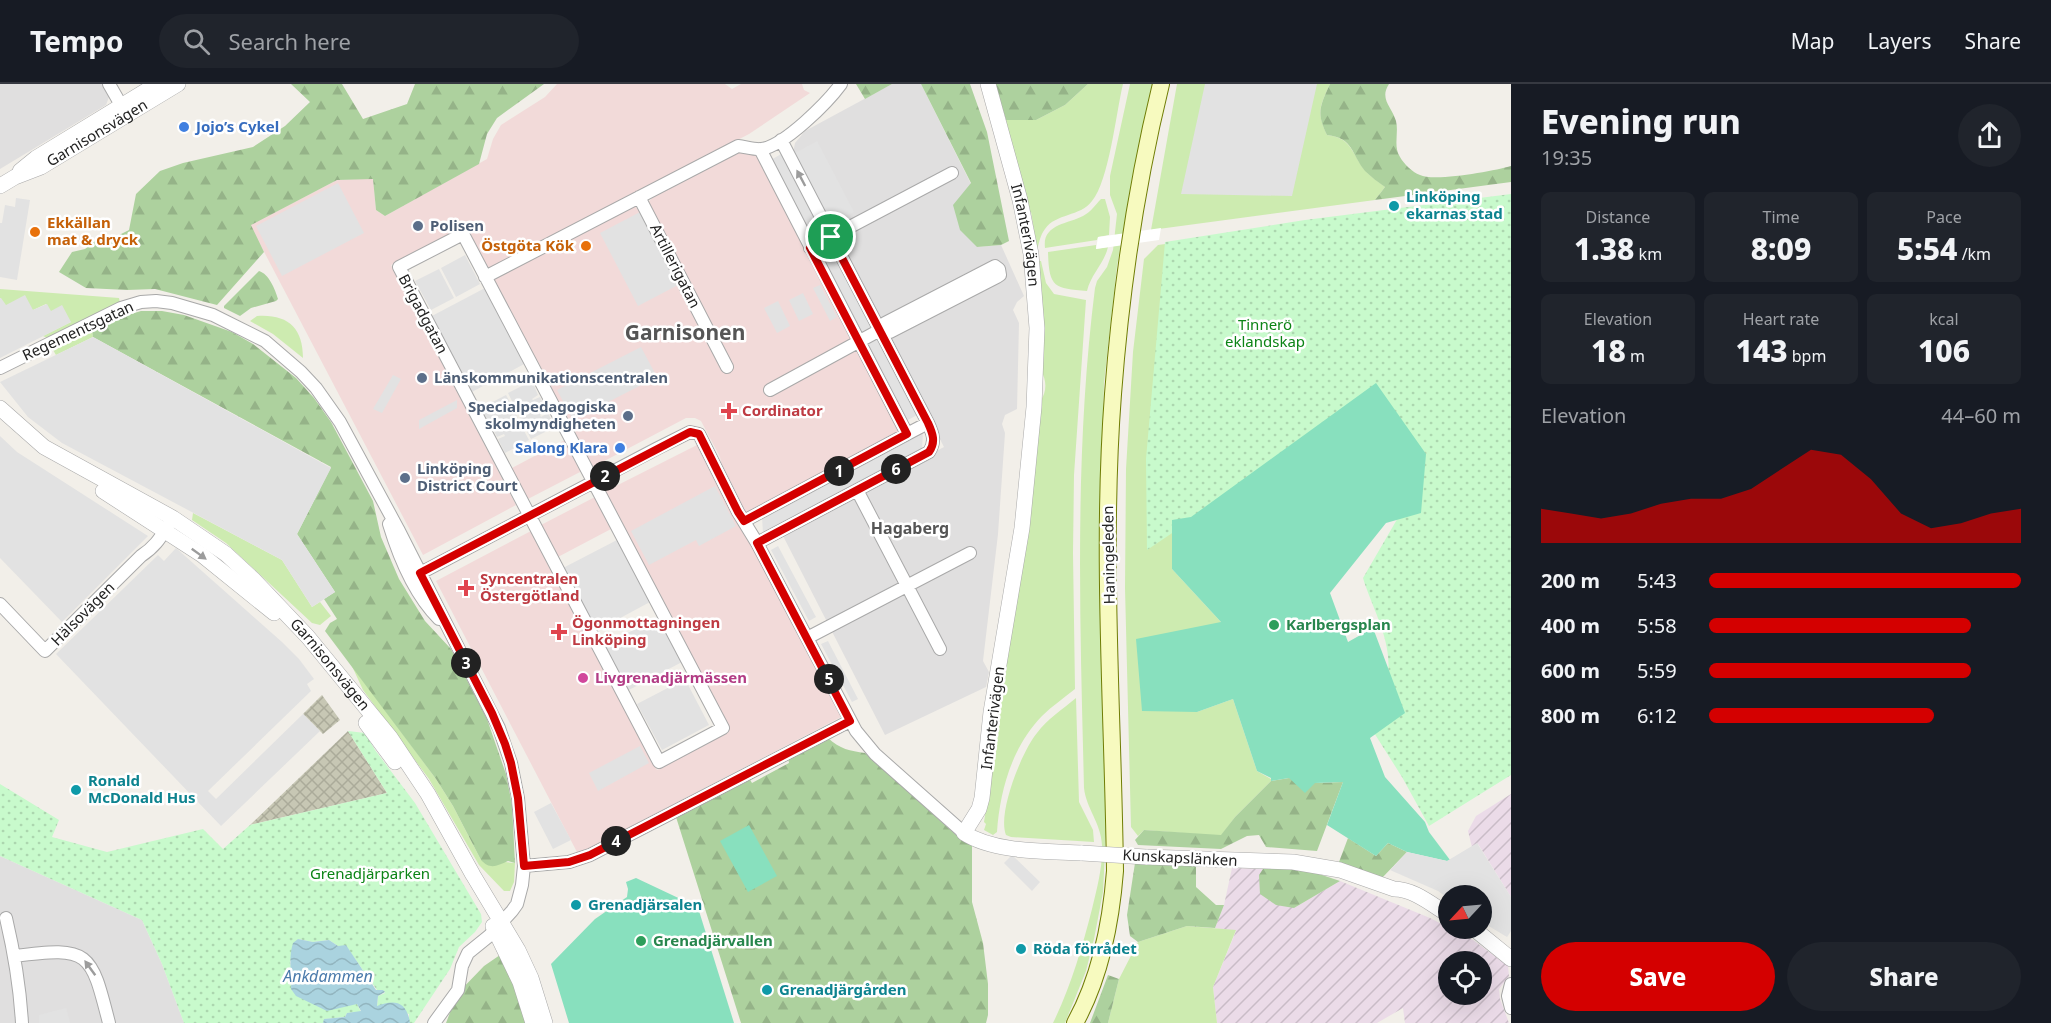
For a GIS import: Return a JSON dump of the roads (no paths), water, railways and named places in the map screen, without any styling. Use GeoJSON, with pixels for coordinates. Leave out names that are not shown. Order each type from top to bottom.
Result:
{"type":"FeatureCollection","features":[{"type":"Feature","properties":{"kind":"main road","name":"Haningeleden"},"geometry":{"type":"LineString","coordinates":[[1075,1023],[1086,1000],[1101,957],[1112,904],[1115,871],[1108,497],[1113,395],[1127,260],[1146,150],[1161,84]]}},
{"type":"Feature","properties":{"kind":"street"},"geometry":{"type":"LineString","coordinates":[[109,84],[124,110]]}},
{"type":"Feature","properties":{"kind":"street","name":"Garnisonsvägen"},"geometry":{"type":"LineString","coordinates":[[124,110],[157,84]]}},
{"type":"Feature","properties":{"kind":"street","name":"Garnisonsvägen"},"geometry":{"type":"LineString","coordinates":[[0,186],[15,177],[36,158],[124,110],[178,84]]}},
{"type":"Feature","properties":{"kind":"street"},"geometry":{"type":"LineString","coordinates":[[485,277],[738,146],[760,149],[781,140],[814,114],[841,84]]}},
{"type":"Feature","properties":{"kind":"street","name":"Infanterivägen"},"geometry":{"type":"LineString","coordinates":[[964,833],[979,809],[982,798],[991,712],[1018,551],[1034,407],[1037,328],[1031,254],[1020,200],[988,84]]}},
{"type":"Feature","properties":{"kind":"street"},"geometry":{"type":"LineString","coordinates":[[757,543],[929,452],[934,439],[928,423],[781,140]]}},
{"type":"Feature","properties":{"kind":"street"},"geometry":{"type":"LineString","coordinates":[[760,149],[907,434]]}},
{"type":"Feature","properties":{"kind":"street"},"geometry":{"type":"LineString","coordinates":[[810,248],[952,173]]}},
{"type":"Feature","properties":{"kind":"street","name":"Artillerigatan"},"geometry":{"type":"LineString","coordinates":[[639,197],[727,367]]}},
{"type":"Feature","properties":{"kind":"street","name":"Brigadgatan"},"geometry":{"type":"LineString","coordinates":[[463,234],[593,482],[723,729],[659,762],[399,267],[463,234]]}},
{"type":"Feature","properties":{"kind":"street"},"geometry":{"type":"LineString","coordinates":[[770,390],[880,330],[885,323],[909,316],[997,277],[1000,275],[999,269],[995,266],[990,267],[909,316]]}},
{"type":"Feature","properties":{"kind":"street","name":"Regementsgatan"},"geometry":{"type":"LineString","coordinates":[[0,368],[121,308],[141,302],[172,303],[213,315],[265,341],[296,367],[316,388],[340,422],[386,509],[395,543],[415,576],[423,600],[448,628],[492,713],[511,763],[521,825],[524,866],[519,899],[499,926],[468,953],[462,966],[458,990],[434,1023]]}},
{"type":"Feature","properties":{"kind":"street","name":"Garnisonsvägen"},"geometry":{"type":"LineString","coordinates":[[0,408],[44,447],[169,524],[202,555],[261,602],[319,661],[421,795],[499,926],[518,950],[531,978],[545,1023]]}},
{"type":"Feature","properties":{"kind":"street","name":"Garnisonsvägen"},"geometry":{"type":"LineString","coordinates":[[0,420],[41,452],[169,524]]}},
{"type":"Feature","properties":{"kind":"street"},"geometry":{"type":"LineString","coordinates":[[744,521],[928,423]]}},
{"type":"Feature","properties":{"kind":"street"},"geometry":{"type":"LineString","coordinates":[[415,576],[690,432],[695,432],[699,434],[733,504],[757,543],[861,739],[964,833]]}},
{"type":"Feature","properties":{"kind":"street"},"geometry":{"type":"LineString","coordinates":[[856,490],[940,649]]}},
{"type":"Feature","properties":{"kind":"street","name":"Hälsovägen"},"geometry":{"type":"LineString","coordinates":[[0,604],[45,651],[141,556],[153,536],[169,524]]}},
{"type":"Feature","properties":{"kind":"street"},"geometry":{"type":"LineString","coordinates":[[807,638],[970,553]]}},
{"type":"Feature","properties":{"kind":"street"},"geometry":{"type":"LineString","coordinates":[[524,866],[569,862],[590,855],[850,721]]}},
{"type":"Feature","properties":{"kind":"street","name":"Kunskapslänken"},"geometry":{"type":"LineString","coordinates":[[964,833],[976,840],[1020,849],[1146,857],[1293,862],[1341,870],[1394,889],[1398,895],[1428,909],[1438,910]]}},
{"type":"Feature","properties":{"kind":"street"},"geometry":{"type":"LineString","coordinates":[[6,918],[15,956],[22,1023]]}},
{"type":"Feature","properties":{"kind":"street","name":"Garnisonsvägen"},"geometry":{"type":"LineString","coordinates":[[499,926],[520,981],[532,1023]]}},
{"type":"Feature","properties":{"kind":"street"},"geometry":{"type":"LineString","coordinates":[[1486,939],[1511,959]]}},
{"type":"Feature","properties":{"kind":"street"},"geometry":{"type":"LineString","coordinates":[[15,956],[67,951],[78,955],[94,971],[109,1023]]}},
{"type":"Feature","properties":{"kind":"street"},"geometry":{"type":"LineString","coordinates":[[1511,984],[1508,996],[1511,1008]]}},
{"type":"Feature","properties":{"kind":"water","name":"Ankdammen"},"geometry":{"type":"Polygon","coordinates":[[[298,939],[313,942],[329,940],[338,946],[346,945],[376,990],[385,992],[378,996],[377,1006],[394,1003],[403,1006],[410,1023],[323,1023],[324,1019],[345,1017],[347,1013],[361,1011],[357,1004],[327,1011],[296,996],[291,989],[290,960],[293,943],[298,939]]]}},
{"type":"Feature","properties":{"kind":"place","name":"Jojo’s Cykel"},"geometry":{"type":"Point","coordinates":[184,127]}},
{"type":"Feature","properties":{"kind":"place","name":"Linköping ekarnas stad"},"geometry":{"type":"Point","coordinates":[1394,206]}},
{"type":"Feature","properties":{"kind":"place","name":"Polisen"},"geometry":{"type":"Point","coordinates":[418,226]}},
{"type":"Feature","properties":{"kind":"place","name":"Ekkällan mat & dryck"},"geometry":{"type":"Point","coordinates":[35,232]}},
{"type":"Feature","properties":{"kind":"place","name":"Östgöta Kök"},"geometry":{"type":"Point","coordinates":[586,246]}},
{"type":"Feature","properties":{"kind":"place","name":"Länskommunikationscentralen"},"geometry":{"type":"Point","coordinates":[422,378]}},
{"type":"Feature","properties":{"kind":"place","name":"Cordinator"},"geometry":{"type":"Point","coordinates":[729,411]}},
{"type":"Feature","properties":{"kind":"place","name":"Specialpedagogiska skolmyndigheten"},"geometry":{"type":"Point","coordinates":[628,416]}},
{"type":"Feature","properties":{"kind":"place","name":"Salong Klara"},"geometry":{"type":"Point","coordinates":[620,448]}},
{"type":"Feature","properties":{"kind":"place","name":"Linköping District Court"},"geometry":{"type":"Point","coordinates":[405,478]}},
{"type":"Feature","properties":{"kind":"place","name":"Syncentralen Östergötland"},"geometry":{"type":"Point","coordinates":[466,588]}},
{"type":"Feature","properties":{"kind":"place","name":"Karlbergsplan"},"geometry":{"type":"Point","coordinates":[1274,625]}},
{"type":"Feature","properties":{"kind":"place","name":"Ögonmottagningen Linköping"},"geometry":{"type":"Point","coordinates":[559,632]}},
{"type":"Feature","properties":{"kind":"place","name":"Livgrenadjärmässen"},"geometry":{"type":"Point","coordinates":[583,678]}},
{"type":"Feature","properties":{"kind":"place","name":"Ronald McDonald Hus"},"geometry":{"type":"Point","coordinates":[76,790]}},
{"type":"Feature","properties":{"kind":"place","name":"Grenadjärsalen"},"geometry":{"type":"Point","coordinates":[576,905]}},
{"type":"Feature","properties":{"kind":"place","name":"Grenadjärvallen"},"geometry":{"type":"Point","coordinates":[641,941]}},
{"type":"Feature","properties":{"kind":"place","name":"Röda förrådet"},"geometry":{"type":"Point","coordinates":[1021,949]}},
{"type":"Feature","properties":{"kind":"place","name":"Grenadjärgården"},"geometry":{"type":"Point","coordinates":[767,990]}},
{"type":"Feature","properties":{"kind":"district","name":"Garnisonen"},"geometry":{"type":"Point","coordinates":[685,333]}},
{"type":"Feature","properties":{"kind":"district","name":"Hagaberg"},"geometry":{"type":"Point","coordinates":[910,528]}},
{"type":"Feature","properties":{"kind":"park label","name":"Tinnerö eklandskap"},"geometry":{"type":"Point","coordinates":[1265,334]}},
{"type":"Feature","properties":{"kind":"park label","name":"Grenadjärparken"},"geometry":{"type":"Point","coordinates":[370,874]}}]}
